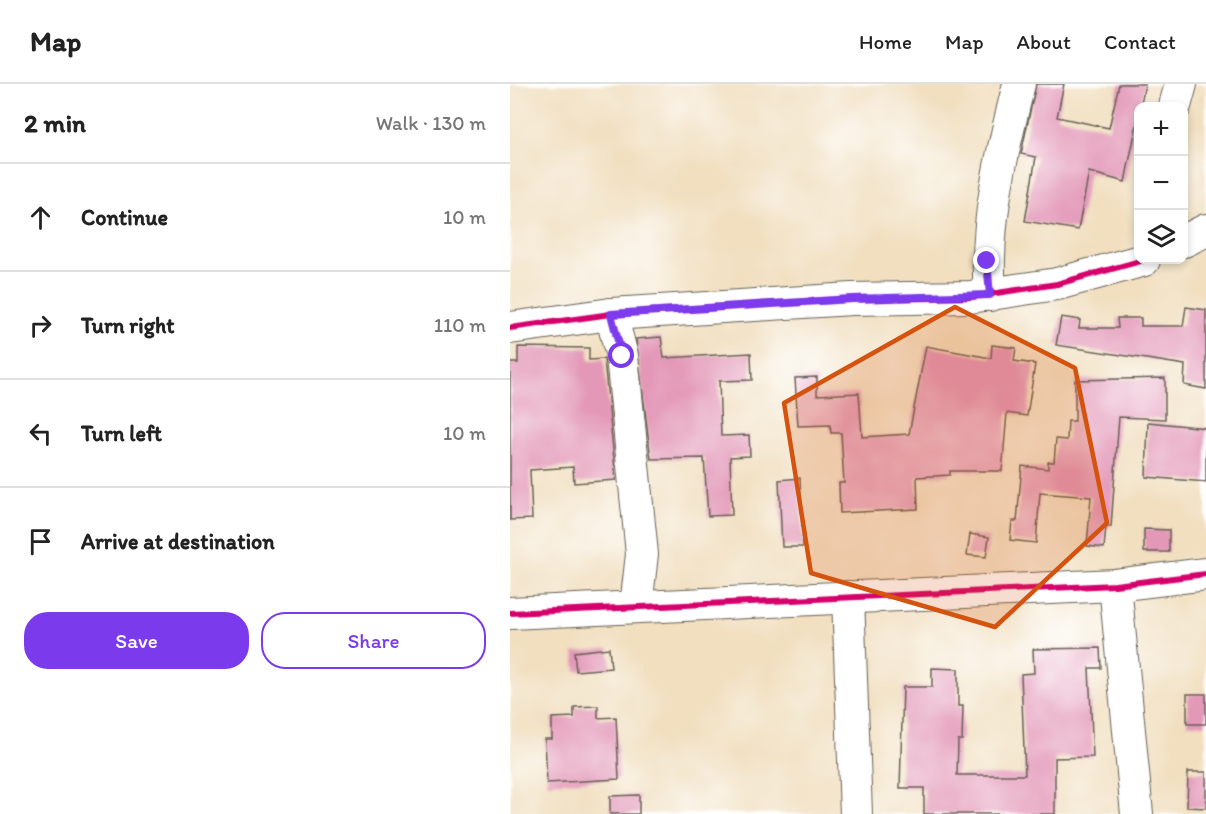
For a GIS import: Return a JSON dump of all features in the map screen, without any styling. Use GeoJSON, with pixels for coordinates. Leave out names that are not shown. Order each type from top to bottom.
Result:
{"type":"FeatureCollection","features":[{"type":"Feature","properties":{"kind":"street"},"geometry":{"type":"LineString","coordinates":[[990,295],[987,261],[999,163],[1019,84]]}},
{"type":"Feature","properties":{"kind":"street"},"geometry":{"type":"LineString","coordinates":[[1176,102],[1180,84]]}},
{"type":"Feature","properties":{"kind":"street"},"geometry":{"type":"LineString","coordinates":[[1188,239],[1206,230]]}},
{"type":"Feature","properties":{"kind":"street"},"geometry":{"type":"LineString","coordinates":[[510,328],[611,314],[852,299],[990,295],[1057,284],[1134,262]]}},
{"type":"Feature","properties":{"kind":"street"},"geometry":{"type":"LineString","coordinates":[[611,314],[622,356],[642,554],[636,607]]}},
{"type":"Feature","properties":{"kind":"street"},"geometry":{"type":"LineString","coordinates":[[510,613],[1115,585],[1206,574]]}},
{"type":"Feature","properties":{"kind":"street"},"geometry":{"type":"LineString","coordinates":[[1115,585],[1137,814]]}},
{"type":"Feature","properties":{"kind":"street"},"geometry":{"type":"LineString","coordinates":[[848,597],[856,814]]}},
{"type":"Feature","properties":{"kind":"highlighted area"},"geometry":{"type":"Polygon","coordinates":[[[955,307],[1075,368],[1107,523],[995,627],[811,573],[784,403],[955,307]]]}},
{"type":"Feature","properties":{"kind":"building"},"geometry":{"type":"Polygon","coordinates":[[[1036,84],[1064,84],[1057,117],[1109,128],[1119,84],[1145,84],[1141,102],[1134,102],[1134,138],[1125,182],[1089,172],[1078,230],[1025,221],[1036,157],[1021,154],[1036,84]]]}},
{"type":"Feature","properties":{"kind":"building"},"geometry":{"type":"Polygon","coordinates":[[[1186,307],[1206,310],[1206,389],[1184,385],[1185,365],[1056,345],[1061,317],[1080,320],[1079,328],[1118,328],[1117,318],[1141,318],[1141,326],[1183,326],[1186,307]]]}},
{"type":"Feature","properties":{"kind":"building"},"geometry":{"type":"Polygon","coordinates":[[[661,337],[664,358],[751,353],[752,380],[719,381],[721,436],[749,435],[750,456],[730,457],[732,515],[708,516],[704,458],[651,459],[636,339],[661,337]]]}},
{"type":"Feature","properties":{"kind":"building"},"geometry":{"type":"Polygon","coordinates":[[[992,345],[1016,348],[1014,361],[1035,364],[1027,416],[1007,413],[1002,471],[950,471],[950,475],[917,477],[918,509],[840,513],[839,483],[844,483],[841,433],[831,433],[830,425],[798,426],[795,378],[817,377],[817,395],[859,393],[862,437],[909,434],[926,346],[991,358],[992,345]]]}},
{"type":"Feature","properties":{"kind":"building"},"geometry":{"type":"Polygon","coordinates":[[[518,347],[589,348],[589,360],[604,359],[616,480],[574,483],[573,467],[530,470],[532,519],[510,520],[510,363],[518,363],[518,347]]]}},
{"type":"Feature","properties":{"kind":"building"},"geometry":{"type":"Polygon","coordinates":[[[1165,378],[1165,419],[1119,417],[1111,527],[1106,527],[1104,548],[1087,546],[1091,497],[1040,493],[1036,543],[1010,540],[1012,521],[1017,521],[1022,466],[1048,469],[1048,462],[1054,462],[1056,439],[1067,440],[1068,421],[1075,421],[1075,380],[1165,378]]]}},
{"type":"Feature","properties":{"kind":"building"},"geometry":{"type":"Polygon","coordinates":[[[1148,422],[1206,428],[1206,482],[1146,477],[1148,422]]]}},
{"type":"Feature","properties":{"kind":"building"},"geometry":{"type":"Polygon","coordinates":[[[800,478],[803,547],[782,547],[779,480],[800,478]]]}},
{"type":"Feature","properties":{"kind":"building"},"geometry":{"type":"Polygon","coordinates":[[[1144,529],[1169,530],[1169,552],[1144,552],[1144,529]]]}},
{"type":"Feature","properties":{"kind":"building"},"geometry":{"type":"Polygon","coordinates":[[[970,534],[989,537],[986,557],[967,555],[970,534]]]}},
{"type":"Feature","properties":{"kind":"building"},"geometry":{"type":"Polygon","coordinates":[[[609,648],[611,668],[576,671],[574,652],[609,648]]]}},
{"type":"Feature","properties":{"kind":"building"},"geometry":{"type":"Polygon","coordinates":[[[1100,648],[1101,668],[1089,668],[1093,757],[1055,758],[1055,814],[924,814],[924,788],[900,788],[903,687],[932,687],[932,668],[958,669],[958,706],[963,706],[962,740],[958,740],[957,775],[1025,775],[1021,674],[1034,673],[1033,649],[1100,648]]]}},
{"type":"Feature","properties":{"kind":"building"},"geometry":{"type":"Polygon","coordinates":[[[1187,694],[1206,694],[1206,724],[1187,724],[1187,694]]]}},
{"type":"Feature","properties":{"kind":"building"},"geometry":{"type":"Polygon","coordinates":[[[598,706],[598,718],[616,717],[619,779],[547,783],[545,739],[552,739],[552,718],[574,717],[574,707],[598,706]]]}},
{"type":"Feature","properties":{"kind":"building"},"geometry":{"type":"Polygon","coordinates":[[[1188,772],[1206,772],[1206,808],[1187,807],[1188,772]]]}},
{"type":"Feature","properties":{"kind":"building"},"geometry":{"type":"Polygon","coordinates":[[[639,795],[639,814],[610,814],[610,796],[639,795]]]}},
{"type":"Feature","properties":{"kind":"cycle path"},"geometry":{"type":"LineString","coordinates":[[510,328],[611,314],[852,299],[970,297],[1057,284],[1134,263]]}},
{"type":"Feature","properties":{"kind":"cycle path"},"geometry":{"type":"LineString","coordinates":[[510,613],[1115,585],[1206,574]]}},
{"type":"Feature","properties":{"kind":"route"},"geometry":{"type":"LineString","coordinates":[[622,356],[611,314],[852,299],[990,295],[987,261]]}}]}
